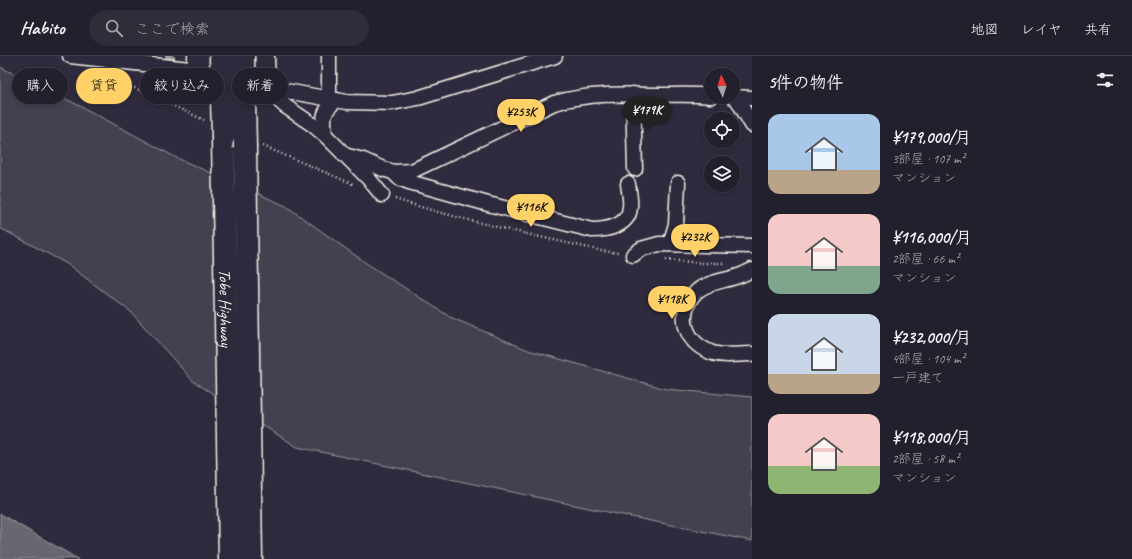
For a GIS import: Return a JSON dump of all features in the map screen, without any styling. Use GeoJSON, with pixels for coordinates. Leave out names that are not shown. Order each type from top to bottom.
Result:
{"type":"FeatureCollection","features":[{"type":"Feature","properties":{"kind":"highway","name":"Tobe Highway"},"geometry":{"type":"LineString","coordinates":[[221,56],[230,559]]}},
{"type":"Feature","properties":{"kind":"highway","name":"Tobe Highway"},"geometry":{"type":"LineString","coordinates":[[243,56],[251,559]]}},
{"type":"Feature","properties":{"kind":"highway"},"geometry":{"type":"LineString","coordinates":[[263,56],[263,68]]}},
{"type":"Feature","properties":{"kind":"street"},"geometry":{"type":"LineString","coordinates":[[70,56],[199,63],[232,75]]}},
{"type":"Feature","properties":{"kind":"street"},"geometry":{"type":"LineString","coordinates":[[325,135],[324,116],[333,99],[329,56]]}},
{"type":"Feature","properties":{"kind":"street"},"geometry":{"type":"LineString","coordinates":[[288,91],[358,103],[392,103],[418,98],[555,56]]}},
{"type":"Feature","properties":{"kind":"street"},"geometry":{"type":"LineString","coordinates":[[344,155],[363,160],[382,169],[393,172],[412,171],[554,102],[583,96],[632,94],[704,96]]}},
{"type":"Feature","properties":{"kind":"street"},"geometry":{"type":"LineString","coordinates":[[632,94],[635,169]]}},
{"type":"Feature","properties":{"kind":"street"},"geometry":{"type":"LineString","coordinates":[[740,97],[752,98]]}},
{"type":"Feature","properties":{"kind":"street"},"geometry":{"type":"LineString","coordinates":[[283,104],[325,135],[368,178],[382,195]]}},
{"type":"Feature","properties":{"kind":"street"},"geometry":{"type":"LineString","coordinates":[[738,104],[752,125]]}},
{"type":"Feature","properties":{"kind":"street"},"geometry":{"type":"LineString","coordinates":[[393,172],[399,178],[409,182],[488,204],[592,230],[613,228],[628,215],[630,207],[628,184]]}},
{"type":"Feature","properties":{"kind":"street"},"geometry":{"type":"LineString","coordinates":[[670,244],[676,224],[678,183]]}},
{"type":"Feature","properties":{"kind":"street"},"geometry":{"type":"LineString","coordinates":[[633,254],[650,246],[670,244],[752,246]]}},
{"type":"Feature","properties":{"kind":"street"},"geometry":{"type":"LineString","coordinates":[[752,270],[738,276],[712,283],[696,291],[687,304],[685,317],[686,330],[700,347],[710,352],[723,354],[752,354]]}},
{"type":"Feature","properties":{"kind":"shaded area"},"geometry":{"type":"Polygon","coordinates":[[[0,67],[12,73],[12,104],[68,104],[68,100],[177,158],[286,206],[366,263],[450,317],[528,350],[666,389],[752,397],[752,541],[297,447],[193,381],[131,312],[67,264],[0,228],[0,67]]]}},
{"type":"Feature","properties":{"kind":"shaded area"},"geometry":{"type":"Polygon","coordinates":[[[0,514],[78,559],[0,559],[0,514]]]}},
{"type":"Feature","properties":{"kind":"waterway"},"geometry":{"type":"LineString","coordinates":[[167,56],[173,58]]}}]}
